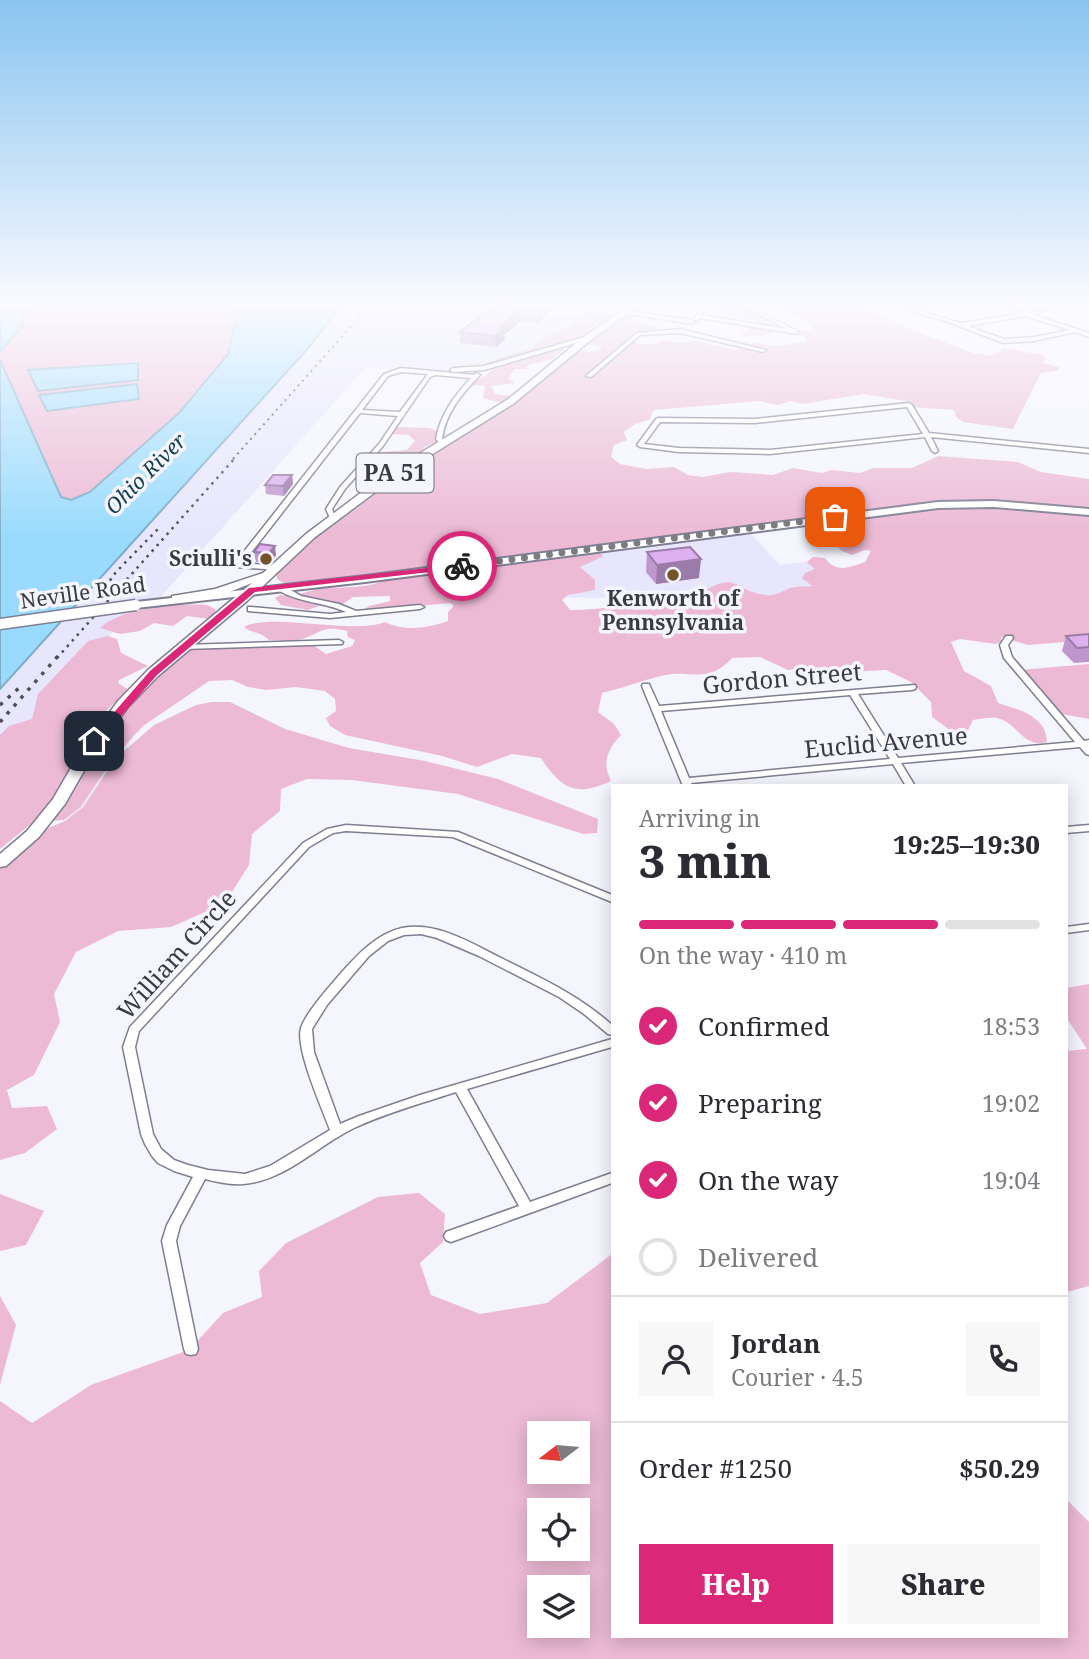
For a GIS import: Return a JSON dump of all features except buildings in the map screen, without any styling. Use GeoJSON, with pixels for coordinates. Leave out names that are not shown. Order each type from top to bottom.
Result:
{"type":"FeatureCollection","features":[{"type":"Feature","properties":{"kind":"main road","name":"PA 51"},"geometry":{"type":"LineString","coordinates":[[0,862],[33,834],[60,801],[103,727],[153,673],[219,620],[332,517],[510,402],[535,381]]}},
{"type":"Feature","properties":{"kind":"main road"},"geometry":{"type":"LineString","coordinates":[[181,601],[231,588],[273,570]]}},
{"type":"Feature","properties":{"kind":"main road"},"geometry":{"type":"LineString","coordinates":[[181,601],[219,605],[223,611],[219,620]]}},
{"type":"Feature","properties":{"kind":"street"},"geometry":{"type":"LineString","coordinates":[[273,570],[238,565],[381,381]]}},
{"type":"Feature","properties":{"kind":"street"},"geometry":{"type":"LineString","coordinates":[[332,517],[329,509],[342,488],[381,445],[426,381]]}},
{"type":"Feature","properties":{"kind":"street"},"geometry":{"type":"LineString","coordinates":[[443,444],[439,433],[470,381]]}},
{"type":"Feature","properties":{"kind":"street"},"geometry":{"type":"LineString","coordinates":[[448,416],[472,386]]}},
{"type":"Feature","properties":{"kind":"street"},"geometry":{"type":"LineString","coordinates":[[935,451],[926,435],[909,405],[755,421],[658,421],[639,445],[679,450],[770,452],[926,435],[1089,451]]}},
{"type":"Feature","properties":{"kind":"street"},"geometry":{"type":"LineString","coordinates":[[357,411],[402,414]]}},
{"type":"Feature","properties":{"kind":"street","name":"Neville Road"},"geometry":{"type":"LineString","coordinates":[[0,626],[252,590],[938,505],[994,504],[1089,512]]}},
{"type":"Feature","properties":{"kind":"street"},"geometry":{"type":"LineString","coordinates":[[281,588],[298,598],[338,606],[354,614]]}},
{"type":"Feature","properties":{"kind":"street"},"geometry":{"type":"LineString","coordinates":[[251,609],[322,616],[420,607]]}},
{"type":"Feature","properties":{"kind":"street"},"geometry":{"type":"LineString","coordinates":[[1009,638],[1004,645],[1009,658],[1085,743],[1089,752]]}},
{"type":"Feature","properties":{"kind":"street"},"geometry":{"type":"LineString","coordinates":[[184,647],[339,642]]}},
{"type":"Feature","properties":{"kind":"street"},"geometry":{"type":"LineString","coordinates":[[646,686],[687,784]]}},
{"type":"Feature","properties":{"kind":"street","name":"Gordon Street"},"geometry":{"type":"LineString","coordinates":[[656,709],[912,687]]}},
{"type":"Feature","properties":{"kind":"street"},"geometry":{"type":"LineString","coordinates":[[852,692],[910,784]]}},
{"type":"Feature","properties":{"kind":"street","name":"Euclid Avenue"},"geometry":{"type":"LineString","coordinates":[[687,784],[1085,743]]}},
{"type":"Feature","properties":{"kind":"street","name":"William Circle"},"geometry":{"type":"LineString","coordinates":[[611,899],[455,834],[345,828],[317,837],[306,845],[130,1038],[151,1148],[160,1159],[174,1168],[243,1179],[262,1176],[279,1168],[335,1130],[460,1088],[611,1043]]}},
{"type":"Feature","properties":{"kind":"street"},"geometry":{"type":"LineString","coordinates":[[1068,830],[1089,828]]}},
{"type":"Feature","properties":{"kind":"street"},"geometry":{"type":"LineString","coordinates":[[1068,930],[1089,927]]}},
{"type":"Feature","properties":{"kind":"street"},"geometry":{"type":"LineString","coordinates":[[335,1130],[308,1052],[306,1029],[362,955],[374,943],[390,935],[422,931],[448,938],[573,998],[611,1030]]}},
{"type":"Feature","properties":{"kind":"street"},"geometry":{"type":"LineString","coordinates":[[460,1088],[527,1209]]}},
{"type":"Feature","properties":{"kind":"street"},"geometry":{"type":"LineString","coordinates":[[191,1349],[169,1241],[174,1225],[202,1174]]}},
{"type":"Feature","properties":{"kind":"street"},"geometry":{"type":"LineString","coordinates":[[451,1236],[611,1178]]}},
{"type":"Feature","properties":{"kind":"shaded area"},"geometry":{"type":"Polygon","coordinates":[[[10,381],[207,381],[180,412],[90,492],[71,500],[61,497],[10,381]],[[137,385],[39,396],[47,411],[138,399],[137,385]]]}},
{"type":"Feature","properties":{"kind":"shaded area"},"geometry":{"type":"Polygon","coordinates":[[[278,381],[353,381],[156,602],[136,605],[0,763],[0,689],[278,381]]]}},
{"type":"Feature","properties":{"kind":"shaded area"},"geometry":{"type":"Polygon","coordinates":[[[471,381],[513,381],[515,383],[491,386],[495,394],[515,397],[505,404],[483,398],[485,386],[462,385],[471,381]]]}},
{"type":"Feature","properties":{"kind":"shaded area"},"geometry":{"type":"Polygon","coordinates":[[[535,381],[1037,381],[1013,429],[963,422],[956,417],[954,410],[911,407],[912,402],[863,394],[803,404],[790,401],[778,405],[759,401],[654,410],[649,420],[635,424],[624,432],[627,440],[614,445],[611,457],[620,464],[647,469],[674,467],[688,475],[703,477],[730,472],[773,475],[793,468],[822,473],[832,470],[860,473],[873,468],[912,468],[938,456],[1018,462],[1041,472],[1089,479],[1089,640],[1028,645],[1001,637],[1001,642],[996,644],[960,639],[951,642],[964,671],[991,686],[998,703],[1037,720],[1046,733],[1047,742],[1032,742],[997,718],[973,720],[967,732],[954,733],[932,717],[931,702],[911,682],[886,670],[846,672],[812,667],[788,670],[760,657],[732,658],[714,672],[671,674],[602,693],[598,712],[614,724],[621,735],[607,756],[611,781],[588,789],[579,789],[563,784],[541,758],[512,754],[477,767],[442,756],[345,735],[330,726],[326,718],[336,711],[335,699],[325,691],[296,687],[266,690],[248,687],[232,680],[209,681],[143,726],[113,759],[81,807],[64,820],[49,821],[104,727],[177,655],[197,648],[310,643],[326,654],[352,646],[355,640],[348,637],[347,631],[331,629],[298,640],[269,640],[244,627],[272,622],[353,626],[385,622],[416,628],[448,621],[448,612],[454,606],[451,603],[363,611],[369,606],[390,601],[390,596],[353,597],[343,604],[324,604],[308,610],[281,605],[275,598],[280,595],[365,586],[391,577],[593,550],[604,556],[580,567],[595,580],[595,590],[568,595],[562,600],[570,610],[591,609],[658,597],[701,598],[704,591],[730,582],[755,593],[774,595],[791,588],[812,586],[802,578],[805,573],[815,569],[807,562],[813,557],[825,558],[839,568],[849,567],[865,562],[871,551],[865,550],[852,555],[842,551],[810,520],[314,584],[287,585],[277,579],[276,570],[358,500],[473,428],[535,381]]]}},
{"type":"Feature","properties":{"kind":"shaded area"},"geometry":{"type":"Polygon","coordinates":[[[393,427],[430,428],[438,432],[437,441],[423,448],[424,454],[385,478],[380,478],[374,470],[363,466],[367,462],[382,464],[396,461],[396,456],[380,452],[407,450],[415,441],[409,435],[391,434],[393,427]]]}},
{"type":"Feature","properties":{"kind":"shaded area"},"geometry":{"type":"Polygon","coordinates":[[[746,529],[780,565],[812,561],[850,600],[409,596],[399,575],[746,529]]]}},
{"type":"Feature","properties":{"kind":"shaded area"},"geometry":{"type":"Polygon","coordinates":[[[207,605],[215,609],[216,614],[209,619],[187,616],[173,626],[154,623],[140,631],[120,634],[100,628],[122,615],[136,611],[166,606],[207,605]]]}},
{"type":"Feature","properties":{"kind":"shaded area"},"geometry":{"type":"Polygon","coordinates":[[[108,636],[117,639],[121,653],[148,666],[119,680],[118,683],[129,690],[98,718],[79,749],[66,780],[42,815],[0,849],[0,735],[9,726],[32,719],[38,694],[88,641],[108,636]]]}},
{"type":"Feature","properties":{"kind":"shaded area"},"geometry":{"type":"Polygon","coordinates":[[[1089,664],[1089,719],[1056,713],[1019,670],[1089,664]]]}},
{"type":"Feature","properties":{"kind":"shaded area"},"geometry":{"type":"Polygon","coordinates":[[[230,702],[285,729],[349,748],[425,761],[498,779],[598,819],[597,833],[583,834],[458,794],[352,780],[307,779],[281,789],[280,811],[252,834],[249,865],[225,903],[171,927],[118,931],[76,952],[54,994],[60,1022],[34,1075],[7,1090],[12,1108],[47,1106],[57,1129],[25,1153],[0,1160],[0,864],[34,834],[65,821],[83,807],[115,759],[154,725],[196,705],[230,702]]]}},
{"type":"Feature","properties":{"kind":"shaded area"},"geometry":{"type":"Polygon","coordinates":[[[1089,984],[1089,1286],[1068,1292],[1068,1051],[1087,1049],[1068,1020],[1068,988],[1089,984]]]}},
{"type":"Feature","properties":{"kind":"shaded area"},"geometry":{"type":"Polygon","coordinates":[[[419,1193],[445,1214],[443,1242],[420,1263],[431,1295],[480,1314],[547,1303],[611,1255],[611,1638],[1068,1638],[1068,1501],[1089,1522],[1089,1659],[0,1659],[0,1401],[32,1423],[91,1385],[189,1350],[223,1313],[262,1297],[259,1271],[286,1243],[378,1197],[419,1193]]]}},
{"type":"Feature","properties":{"kind":"shaded area"},"geometry":{"type":"Polygon","coordinates":[[[0,1194],[44,1211],[26,1245],[0,1251],[0,1194]]]}},
{"type":"Feature","properties":{"kind":"shaded area"},"geometry":{"type":"Polygon","coordinates":[[[0,1296],[16,1325],[0,1385],[0,1296]]]}},
{"type":"Feature","properties":{"kind":"water","name":"Ohio River"},"geometry":{"type":"Polygon","coordinates":[[[0,381],[10,381],[61,497],[71,500],[90,492],[180,412],[205,381],[278,381],[0,689],[0,381]]]}},
{"type":"Feature","properties":{"kind":"water"},"geometry":{"type":"Polygon","coordinates":[[[33,381],[125,381],[38,391],[33,381]]]}},
{"type":"Feature","properties":{"kind":"water"},"geometry":{"type":"Polygon","coordinates":[[[137,384],[139,399],[47,411],[39,395],[137,384]]]}},
{"type":"Feature","properties":{"kind":"railway"},"geometry":{"type":"LineString","coordinates":[[233,459],[302,381]]}},
{"type":"Feature","properties":{"kind":"railway"},"geometry":{"type":"LineString","coordinates":[[57,658],[235,458]]}},
{"type":"Feature","properties":{"kind":"railway"},"geometry":{"type":"LineString","coordinates":[[97,599],[116,572],[159,528]]}},
{"type":"Feature","properties":{"kind":"railway"},"geometry":{"type":"LineString","coordinates":[[0,722],[58,656]]}},
{"type":"Feature","properties":{"kind":"railway"},"geometry":{"type":"LineString","coordinates":[[0,705],[19,688]]}},
{"type":"Feature","properties":{"kind":"way so far"},"geometry":{"type":"LineString","coordinates":[[462,566],[835,517]]}},
{"type":"Feature","properties":{"kind":"place","name":"Sciulli's"},"geometry":{"type":"Point","coordinates":[266,559]}},
{"type":"Feature","properties":{"kind":"place","name":"Kenworth of Pennsylvania"},"geometry":{"type":"Point","coordinates":[673,575]}},
{"type":"Feature","properties":{"kind":"route"},"geometry":{"type":"LineString","coordinates":[[94,741],[103,727],[153,673],[252,590],[315,585],[462,566]]}}]}
